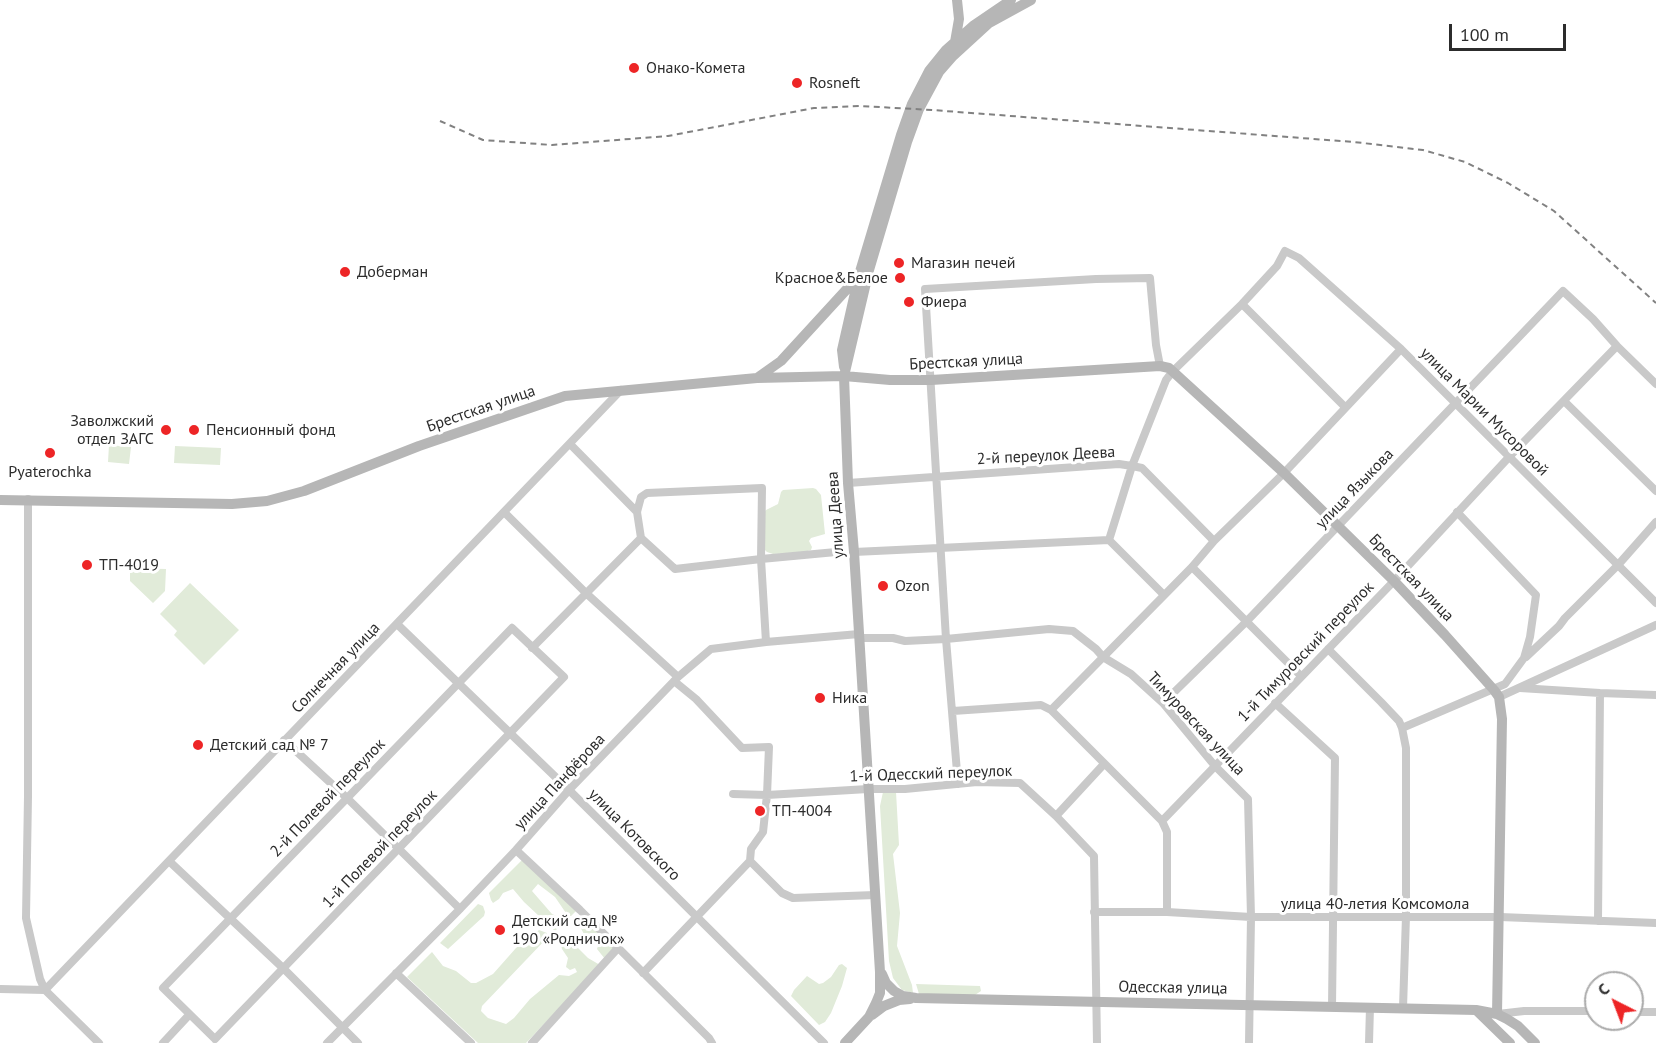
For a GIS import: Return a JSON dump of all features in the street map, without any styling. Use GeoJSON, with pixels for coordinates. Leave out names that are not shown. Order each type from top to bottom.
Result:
{"type":"FeatureCollection","features":[{"type":"Feature","properties":{"kind":"main road"},"geometry":{"type":"LineString","coordinates":[[955,42],[959,19],[957,0]]}},
{"type":"Feature","properties":{"kind":"main road"},"geometry":{"type":"LineString","coordinates":[[844,376],[842,350],[859,275],[912,104],[929,71],[946,50],[973,26],[1011,0]]}},
{"type":"Feature","properties":{"kind":"main road","name":"улица Деева"},"geometry":{"type":"LineString","coordinates":[[868,1017],[880,993],[880,972],[855,552],[848,483],[844,376],[868,270],[919,109],[939,72],[953,56],[989,23],[1030,0]]}},
{"type":"Feature","properties":{"kind":"main road"},"geometry":{"type":"LineString","coordinates":[[959,19],[989,15]]}},
{"type":"Feature","properties":{"kind":"main road"},"geometry":{"type":"LineString","coordinates":[[757,378],[781,361],[859,275]]}},
{"type":"Feature","properties":{"kind":"main road","name":"Брестская улица"},"geometry":{"type":"LineString","coordinates":[[0,500],[232,504],[267,501],[304,491],[418,446],[565,396],[757,378],[844,376],[890,380],[931,380],[1160,366],[1173,371],[1284,473],[1394,581],[1496,694]]}},
{"type":"Feature","properties":{"kind":"main road"},"geometry":{"type":"LineString","coordinates":[[1496,694],[1502,719],[1497,1014],[1518,1026],[1535,1043]]}},
{"type":"Feature","properties":{"kind":"main road","name":"Одесская улица"},"geometry":{"type":"LineString","coordinates":[[880,972],[894,991],[903,996],[916,998],[1370,1007],[1476,1010],[1497,1014]]}},
{"type":"Feature","properties":{"kind":"main road"},"geometry":{"type":"LineString","coordinates":[[845,1043],[868,1017],[884,1006],[899,1000],[916,998]]}},
{"type":"Feature","properties":{"kind":"main road"},"geometry":{"type":"LineString","coordinates":[[1476,1010],[1510,1043]]}},
{"type":"Feature","properties":{"kind":"street","name":"улица Марии Мусоровой"},"geometry":{"type":"LineString","coordinates":[[1242,304],[1277,266],[1285,251],[1299,258],[1401,349],[1456,402],[1656,603]]}},
{"type":"Feature","properties":{"kind":"street"},"geometry":{"type":"LineString","coordinates":[[958,784],[946,639],[925,289],[1150,278],[1160,366]]}},
{"type":"Feature","properties":{"kind":"street","name":"улица Языкова"},"geometry":{"type":"LineString","coordinates":[[1163,703],[1245,622],[1563,291],[1617,346]]}},
{"type":"Feature","properties":{"kind":"street"},"geometry":{"type":"LineString","coordinates":[[1109,540],[1132,466],[1166,380],[1242,304],[1345,407]]}},
{"type":"Feature","properties":{"kind":"street"},"geometry":{"type":"LineString","coordinates":[[1617,346],[1656,384]]}},
{"type":"Feature","properties":{"kind":"street","name":"1-й Тимуровский переулок"},"geometry":{"type":"LineString","coordinates":[[1162,821],[1617,346]]}},
{"type":"Feature","properties":{"kind":"street"},"geometry":{"type":"LineString","coordinates":[[1051,710],[1192,567],[1214,541],[1284,473],[1401,349]]}},
{"type":"Feature","properties":{"kind":"street","name":"Солнечная улица"},"geometry":{"type":"LineString","coordinates":[[45,990],[621,390]]}},
{"type":"Feature","properties":{"kind":"street"},"geometry":{"type":"LineString","coordinates":[[1564,401],[1656,491]]}},
{"type":"Feature","properties":{"kind":"street"},"geometry":{"type":"LineString","coordinates":[[570,444],[636,512]]}},
{"type":"Feature","properties":{"kind":"street","name":"2-й переулок Деева"},"geometry":{"type":"LineString","coordinates":[[848,483],[1119,464],[1132,466],[1142,468],[1214,541]]}},
{"type":"Feature","properties":{"kind":"street"},"geometry":{"type":"LineString","coordinates":[[766,642],[761,559],[762,488],[647,493],[641,497],[636,512],[641,538],[675,569],[761,559],[836,552]]}},
{"type":"Feature","properties":{"kind":"street"},"geometry":{"type":"LineString","coordinates":[[28,499],[26,918],[40,979],[45,990],[99,1043]]}},
{"type":"Feature","properties":{"kind":"street"},"geometry":{"type":"LineString","coordinates":[[504,512],[676,679],[742,748],[769,747],[763,832],[751,849],[750,861],[643,973]]}},
{"type":"Feature","properties":{"kind":"street"},"geometry":{"type":"LineString","coordinates":[[1457,512],[1536,595],[1530,637],[1524,658]]}},
{"type":"Feature","properties":{"kind":"street"},"geometry":{"type":"LineString","coordinates":[[1496,694],[1524,658],[1559,626],[1656,522]]}},
{"type":"Feature","properties":{"kind":"street"},"geometry":{"type":"LineString","coordinates":[[532,648],[641,538]]}},
{"type":"Feature","properties":{"kind":"street"},"geometry":{"type":"LineString","coordinates":[[855,552],[1109,540],[1164,595]]}},
{"type":"Feature","properties":{"kind":"street"},"geometry":{"type":"LineString","coordinates":[[1192,567],[1301,676]]}},
{"type":"Feature","properties":{"kind":"street","name":"улица Котовского"},"geometry":{"type":"LineString","coordinates":[[397,624],[569,790],[824,1043]]}},
{"type":"Feature","properties":{"kind":"street"},"geometry":{"type":"LineString","coordinates":[[1402,728],[1519,688],[1656,625]]}},
{"type":"Feature","properties":{"kind":"street","name":"2-й Полевой переулок"},"geometry":{"type":"LineString","coordinates":[[189,1016],[163,988],[512,628],[532,648]]}},
{"type":"Feature","properties":{"kind":"street","name":"Тимуровская улица"},"geometry":{"type":"LineString","coordinates":[[859,636],[905,641],[1049,629],[1073,631],[1103,657],[1131,674],[1163,703],[1215,766],[1248,799],[1251,917],[1248,1043]]}},
{"type":"Feature","properties":{"kind":"street","name":"улица Панфёрова"},"geometry":{"type":"LineString","coordinates":[[327,1043],[460,909],[569,790],[676,679],[711,649],[766,642],[859,636]]}},
{"type":"Feature","properties":{"kind":"street","name":"1-й Полевой переулок"},"geometry":{"type":"LineString","coordinates":[[189,1016],[215,1039],[511,734],[564,677],[532,648]]}},
{"type":"Feature","properties":{"kind":"street"},"geometry":{"type":"LineString","coordinates":[[1328,649],[1399,721],[1402,728],[1406,748],[1406,916],[1403,1008]]}},
{"type":"Feature","properties":{"kind":"street"},"geometry":{"type":"LineString","coordinates":[[1519,688],[1656,695]]}},
{"type":"Feature","properties":{"kind":"street"},"geometry":{"type":"LineString","coordinates":[[1598,921],[1600,693]]}},
{"type":"Feature","properties":{"kind":"street"},"geometry":{"type":"LineString","coordinates":[[1275,704],[1335,758],[1332,1007]]}},
{"type":"Feature","properties":{"kind":"street"},"geometry":{"type":"LineString","coordinates":[[953,711],[1041,705],[1051,710],[1162,821],[1167,832],[1167,912]]}},
{"type":"Feature","properties":{"kind":"street"},"geometry":{"type":"LineString","coordinates":[[284,740],[460,909]]}},
{"type":"Feature","properties":{"kind":"street"},"geometry":{"type":"LineString","coordinates":[[1056,816],[1104,764]]}},
{"type":"Feature","properties":{"kind":"street","name":"1-й Одесский переулок"},"geometry":{"type":"LineString","coordinates":[[733,794],[767,795],[905,789],[977,782],[1020,783],[1094,856],[1097,1043]]}},
{"type":"Feature","properties":{"kind":"street"},"geometry":{"type":"LineString","coordinates":[[516,850],[712,1043]]}},
{"type":"Feature","properties":{"kind":"street"},"geometry":{"type":"LineString","coordinates":[[169,861],[284,969],[358,1043]]}},
{"type":"Feature","properties":{"kind":"street"},"geometry":{"type":"LineString","coordinates":[[750,861],[783,893],[793,897],[875,895]]}},
{"type":"Feature","properties":{"kind":"street","name":"улица 40-летия Комсомола"},"geometry":{"type":"LineString","coordinates":[[1095,912],[1167,912],[1251,917],[1500,917],[1656,923]]}},
{"type":"Feature","properties":{"kind":"street"},"geometry":{"type":"LineString","coordinates":[[532,1043],[618,948]]}},
{"type":"Feature","properties":{"kind":"street"},"geometry":{"type":"LineString","coordinates":[[396,973],[471,1043]]}},
{"type":"Feature","properties":{"kind":"street"},"geometry":{"type":"LineString","coordinates":[[0,989],[45,990]]}},
{"type":"Feature","properties":{"kind":"street"},"geometry":{"type":"LineString","coordinates":[[1369,1043],[1370,1007]]}},
{"type":"Feature","properties":{"kind":"street"},"geometry":{"type":"LineString","coordinates":[[1497,1014],[1524,1011],[1584,1011]]}},
{"type":"Feature","properties":{"kind":"street"},"geometry":{"type":"LineString","coordinates":[[163,1043],[189,1016]]}},
{"type":"Feature","properties":{"kind":"green space"},"geometry":{"type":"Polygon","coordinates":[[[109,445],[131,447],[129,464],[108,462],[109,445]]]}},
{"type":"Feature","properties":{"kind":"green space"},"geometry":{"type":"Polygon","coordinates":[[[175,446],[221,448],[220,465],[174,463],[175,446]]]}},
{"type":"Feature","properties":{"kind":"green space"},"geometry":{"type":"Polygon","coordinates":[[[813,488],[821,495],[825,534],[811,538],[809,541],[811,550],[800,553],[773,554],[767,552],[762,547],[762,515],[766,510],[778,504],[783,490],[813,488]]]}},
{"type":"Feature","properties":{"kind":"green space"},"geometry":{"type":"Polygon","coordinates":[[[130,568],[166,569],[165,591],[153,603],[130,581],[130,568]]]}},
{"type":"Feature","properties":{"kind":"green space"},"geometry":{"type":"Polygon","coordinates":[[[190,583],[239,630],[204,665],[174,635],[177,631],[160,614],[190,583]]]}},
{"type":"Feature","properties":{"kind":"green space"},"geometry":{"type":"Polygon","coordinates":[[[883,792],[896,792],[899,845],[893,854],[900,913],[897,946],[913,993],[902,990],[893,978],[889,961],[880,806],[883,792]]]}},
{"type":"Feature","properties":{"kind":"green space"},"geometry":{"type":"Polygon","coordinates":[[[522,860],[577,910],[568,916],[555,897],[538,884],[532,891],[552,914],[563,919],[563,923],[555,931],[513,889],[503,893],[493,903],[491,900],[489,893],[522,860]]]}},
{"type":"Feature","properties":{"kind":"green space"},"geometry":{"type":"Polygon","coordinates":[[[478,904],[483,906],[484,916],[448,949],[440,943],[478,904]]]}},
{"type":"Feature","properties":{"kind":"green space"},"geometry":{"type":"Polygon","coordinates":[[[583,916],[617,947],[605,959],[597,949],[599,943],[584,934],[578,923],[583,916]]]}},
{"type":"Feature","properties":{"kind":"green space"},"geometry":{"type":"Polygon","coordinates":[[[539,930],[547,933],[547,938],[482,1006],[481,1011],[488,1018],[506,1024],[530,999],[559,975],[569,976],[577,972],[575,968],[570,970],[566,967],[568,958],[561,945],[568,938],[588,958],[600,965],[526,1043],[478,1043],[407,977],[432,952],[443,966],[456,971],[471,983],[476,983],[493,974],[516,948],[539,930]]]}},
{"type":"Feature","properties":{"kind":"green space"},"geometry":{"type":"Polygon","coordinates":[[[842,964],[847,968],[842,986],[831,1013],[825,1022],[819,1025],[791,996],[807,976],[819,984],[823,983],[842,964]]]}},
{"type":"Feature","properties":{"kind":"green space"},"geometry":{"type":"Polygon","coordinates":[[[916,984],[980,986],[981,991],[975,995],[919,994],[916,984]]]}},
{"type":"Feature","properties":{"kind":"railway"},"geometry":{"type":"LineString","coordinates":[[440,121],[483,140],[552,145],[668,136],[814,108],[861,106],[1354,142],[1423,150],[1465,162],[1508,183],[1554,211],[1656,303]]}},
{"type":"Feature","properties":{"kind":"place","name":"Онако-Комета"},"geometry":{"type":"Point","coordinates":[634,68]}},
{"type":"Feature","properties":{"kind":"place","name":"Rosneft"},"geometry":{"type":"Point","coordinates":[797,83]}},
{"type":"Feature","properties":{"kind":"place","name":"Магазин печей"},"geometry":{"type":"Point","coordinates":[899,263]}},
{"type":"Feature","properties":{"kind":"place","name":"Доберман"},"geometry":{"type":"Point","coordinates":[345,272]}},
{"type":"Feature","properties":{"kind":"place","name":"Красное&Белое"},"geometry":{"type":"Point","coordinates":[900,278]}},
{"type":"Feature","properties":{"kind":"place","name":"Фиера"},"geometry":{"type":"Point","coordinates":[909,302]}},
{"type":"Feature","properties":{"kind":"place","name":"Заволжский отдел ЗАГС"},"geometry":{"type":"Point","coordinates":[166,430]}},
{"type":"Feature","properties":{"kind":"place","name":"Пенсионный фонд"},"geometry":{"type":"Point","coordinates":[194,430]}},
{"type":"Feature","properties":{"kind":"place","name":"Pyaterochka"},"geometry":{"type":"Point","coordinates":[50,453]}},
{"type":"Feature","properties":{"kind":"place","name":"ТП-4019"},"geometry":{"type":"Point","coordinates":[87,565]}},
{"type":"Feature","properties":{"kind":"place","name":"Ozon"},"geometry":{"type":"Point","coordinates":[883,586]}},
{"type":"Feature","properties":{"kind":"place","name":"Ника"},"geometry":{"type":"Point","coordinates":[820,698]}},
{"type":"Feature","properties":{"kind":"place","name":"Детский сад № 7"},"geometry":{"type":"Point","coordinates":[198,745]}},
{"type":"Feature","properties":{"kind":"place","name":"ТП-4004"},"geometry":{"type":"Point","coordinates":[760,811]}},
{"type":"Feature","properties":{"kind":"place","name":"Детский сад № 190 «Родничок»"},"geometry":{"type":"Point","coordinates":[500,930]}}]}
